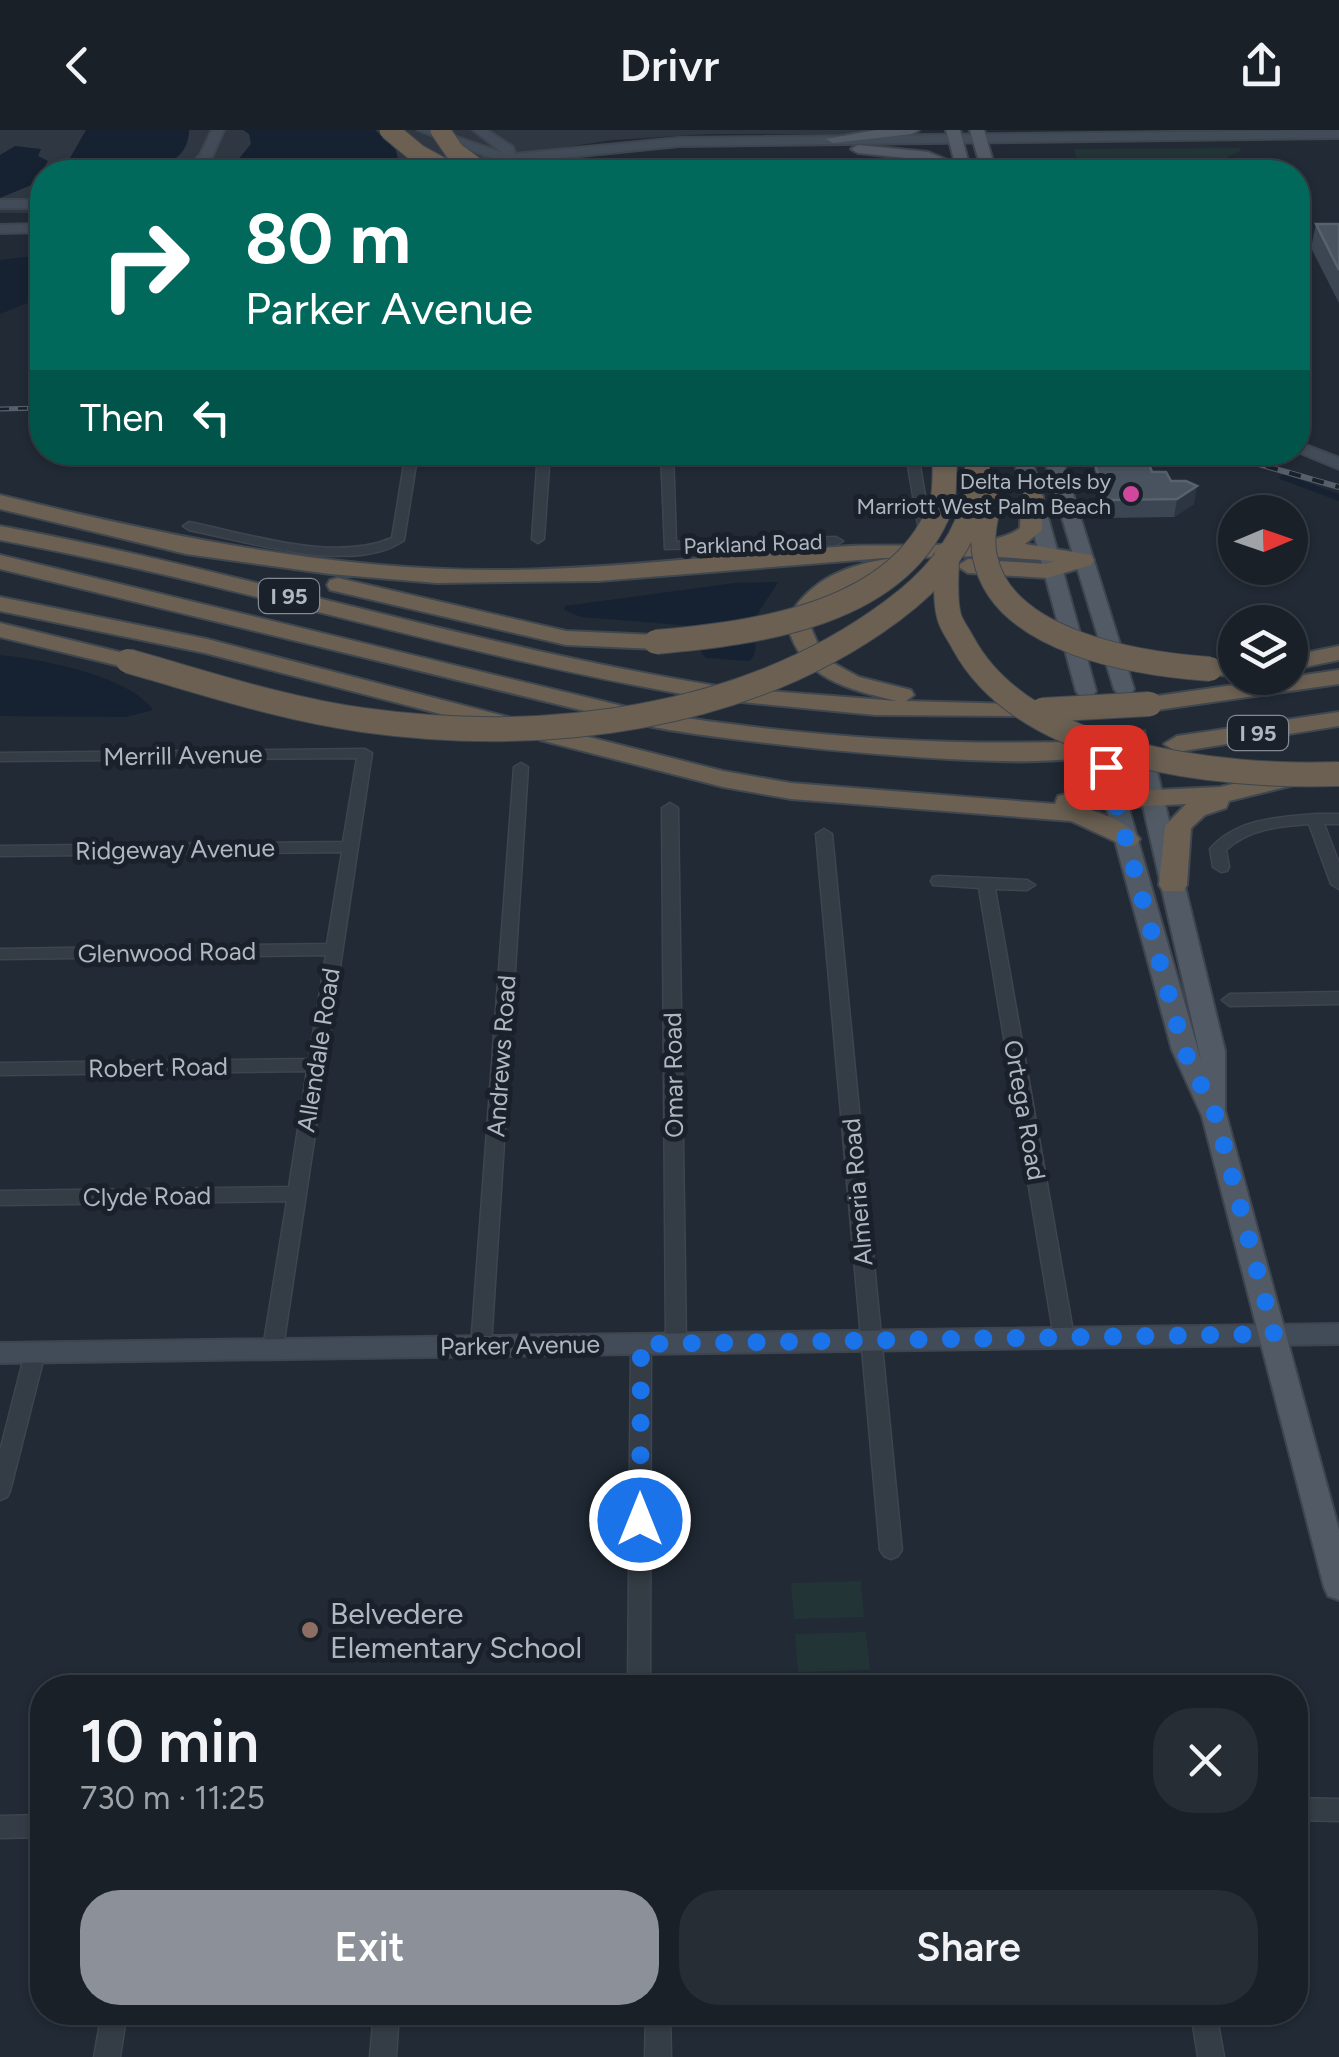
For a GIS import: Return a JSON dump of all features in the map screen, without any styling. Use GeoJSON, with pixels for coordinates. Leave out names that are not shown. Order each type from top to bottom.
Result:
{"type":"FeatureCollection","features":[{"type":"Feature","properties":{"kind":"highway"},"geometry":{"type":"LineString","coordinates":[[389,130],[429,160]]}},
{"type":"Feature","properties":{"kind":"highway"},"geometry":{"type":"LineString","coordinates":[[440,130],[450,147],[468,160]]}},
{"type":"Feature","properties":{"kind":"highway"},"geometry":{"type":"LineString","coordinates":[[0,502],[526,630],[601,642],[656,642],[711,638],[786,624],[840,605],[883,580],[918,548],[934,524],[946,488],[945,465]]}},
{"type":"Feature","properties":{"kind":"highway"},"geometry":{"type":"LineString","coordinates":[[961,465],[962,485],[944,572],[946,606],[966,651],[999,686],[1029,710],[1060,727],[1146,759],[1248,776],[1339,774]]}},
{"type":"Feature","properties":{"kind":"highway"},"geometry":{"type":"LineString","coordinates":[[0,630],[336,716],[429,728],[548,727],[674,708],[795,669],[851,640],[904,604],[940,567],[967,529],[978,491],[977,465]]}},
{"type":"Feature","properties":{"kind":"highway"},"geometry":{"type":"LineString","coordinates":[[993,465],[985,558],[994,582],[1008,598],[1038,622],[1094,649],[1161,664],[1218,669]]}},
{"type":"Feature","properties":{"kind":"highway"},"geometry":{"type":"LineString","coordinates":[[169,543],[320,568],[496,578],[598,574],[1009,544],[1029,533],[1033,524],[1032,496]]}},
{"type":"Feature","properties":{"kind":"highway","name":"I 95"},"geometry":{"type":"LineString","coordinates":[[0,533],[77,546],[226,581],[569,667],[729,694],[875,708],[1027,709],[1115,734],[1177,744],[1339,719]]}},
{"type":"Feature","properties":{"kind":"highway"},"geometry":{"type":"LineString","coordinates":[[986,548],[1052,572]]}},
{"type":"Feature","properties":{"kind":"highway"},"geometry":{"type":"LineString","coordinates":[[1027,709],[890,693],[850,682],[817,660],[804,642],[801,621],[816,595],[844,578],[875,568],[925,564],[1020,577],[1052,572],[1083,560]]}},
{"type":"Feature","properties":{"kind":"highway","name":"I 95"},"geometry":{"type":"LineString","coordinates":[[0,562],[626,714]]}},
{"type":"Feature","properties":{"kind":"highway"},"geometry":{"type":"LineString","coordinates":[[0,579],[231,628],[284,631]]}},
{"type":"Feature","properties":{"kind":"highway"},"geometry":{"type":"LineString","coordinates":[[0,604],[188,642],[518,726]]}},
{"type":"Feature","properties":{"kind":"highway"},"geometry":{"type":"LineString","coordinates":[[1308,659],[1339,653]]}},
{"type":"Feature","properties":{"kind":"highway","name":"I 95"},"geometry":{"type":"LineString","coordinates":[[653,720],[840,745],[1044,751],[1339,677]]}},
{"type":"Feature","properties":{"kind":"highway"},"geometry":{"type":"LineString","coordinates":[[549,735],[756,786],[824,796],[1074,813],[1106,824],[1127,840]]}},
{"type":"Feature","properties":{"kind":"highway"},"geometry":{"type":"LineString","coordinates":[[1173,884],[1174,838],[1182,821],[1196,809],[1339,765]]}},
{"type":"Feature","properties":{"kind":"highway"},"geometry":{"type":"LineString","coordinates":[[928,803],[1114,800],[1253,790]]}},
{"type":"Feature","properties":{"kind":"main road"},"geometry":{"type":"LineString","coordinates":[[204,160],[218,130]]}},
{"type":"Feature","properties":{"kind":"main road"},"geometry":{"type":"LineString","coordinates":[[424,130],[450,130]]}},
{"type":"Feature","properties":{"kind":"main road"},"geometry":{"type":"LineString","coordinates":[[424,130],[498,160]]}},
{"type":"Feature","properties":{"kind":"main road"},"geometry":{"type":"LineString","coordinates":[[424,130],[441,143],[446,154],[435,160]]}},
{"type":"Feature","properties":{"kind":"main road"},"geometry":{"type":"LineString","coordinates":[[479,130],[509,150],[508,160]]}},
{"type":"Feature","properties":{"kind":"main road"},"geometry":{"type":"LineString","coordinates":[[833,140],[912,130]]}},
{"type":"Feature","properties":{"kind":"main road"},"geometry":{"type":"LineString","coordinates":[[980,139],[1339,134]]}},
{"type":"Feature","properties":{"kind":"main road"},"geometry":{"type":"LineString","coordinates":[[534,160],[638,144],[956,139],[1339,142]]}},
{"type":"Feature","properties":{"kind":"main road"},"geometry":{"type":"LineString","coordinates":[[586,160],[680,152],[858,149],[956,139]]}},
{"type":"Feature","properties":{"kind":"main road"},"geometry":{"type":"LineString","coordinates":[[858,149],[937,160]]}},
{"type":"Feature","properties":{"kind":"main road"},"geometry":{"type":"LineString","coordinates":[[0,204],[30,204]]}},
{"type":"Feature","properties":{"kind":"main road"},"geometry":{"type":"LineString","coordinates":[[0,219],[30,219]]}},
{"type":"Feature","properties":{"kind":"main road"},"geometry":{"type":"LineString","coordinates":[[0,228],[30,228]]}},
{"type":"Feature","properties":{"kind":"main road"},"geometry":{"type":"LineString","coordinates":[[1310,452],[1339,464]]}},
{"type":"Feature","properties":{"kind":"main road"},"geometry":{"type":"LineString","coordinates":[[1025,465],[1086,691]]}},
{"type":"Feature","properties":{"kind":"main road"},"geometry":{"type":"LineString","coordinates":[[1055,465],[1124,689]]}},
{"type":"Feature","properties":{"kind":"main road"},"geometry":{"type":"LineString","coordinates":[[1115,734],[1114,800],[1184,1050],[1216,1116],[1339,1587]]}},
{"type":"Feature","properties":{"kind":"main road"},"geometry":{"type":"LineString","coordinates":[[1145,767],[1213,1051],[1216,1116]]}},
{"type":"Feature","properties":{"kind":"main road","name":"Parker Avenue"},"geometry":{"type":"LineString","coordinates":[[0,1353],[1339,1334]]}},
{"type":"Feature","properties":{"kind":"street"},"geometry":{"type":"LineString","coordinates":[[189,526],[327,550],[390,546],[398,540],[410,465]]}},
{"type":"Feature","properties":{"kind":"street"},"geometry":{"type":"LineString","coordinates":[[538,539],[543,465]]}},
{"type":"Feature","properties":{"kind":"street","name":"Parkland Road"},"geometry":{"type":"LineString","coordinates":[[667,465],[670,546],[836,541]]}},
{"type":"Feature","properties":{"kind":"street"},"geometry":{"type":"LineString","coordinates":[[914,465],[925,531]]}},
{"type":"Feature","properties":{"kind":"street","name":"Merrill Avenue"},"geometry":{"type":"LineString","coordinates":[[0,757],[365,753]]}},
{"type":"Feature","properties":{"kind":"street","name":"Allendale Road"},"geometry":{"type":"LineString","coordinates":[[273,1348],[365,753]]}},
{"type":"Feature","properties":{"kind":"street","name":"Andrews Road"},"geometry":{"type":"LineString","coordinates":[[481,1346],[522,767]]}},
{"type":"Feature","properties":{"kind":"street","name":"Omar Road"},"geometry":{"type":"LineString","coordinates":[[670,808],[676,1343]]}},
{"type":"Feature","properties":{"kind":"street"},"geometry":{"type":"LineString","coordinates":[[1315,819],[1339,884]]}},
{"type":"Feature","properties":{"kind":"street"},"geometry":{"type":"LineString","coordinates":[[1221,866],[1218,849],[1228,838],[1292,820],[1339,819]]}},
{"type":"Feature","properties":{"kind":"street","name":"Almeria Road"},"geometry":{"type":"LineString","coordinates":[[824,834],[892,1550]]}},
{"type":"Feature","properties":{"kind":"street","name":"Ridgeway Avenue"},"geometry":{"type":"LineString","coordinates":[[0,851],[350,846]]}},
{"type":"Feature","properties":{"kind":"street"},"geometry":{"type":"LineString","coordinates":[[939,881],[1026,885]]}},
{"type":"Feature","properties":{"kind":"street","name":"Ortega Road"},"geometry":{"type":"LineString","coordinates":[[986,883],[1064,1337]]}},
{"type":"Feature","properties":{"kind":"street","name":"Glenwood Road"},"geometry":{"type":"LineString","coordinates":[[0,954],[334,950]]}},
{"type":"Feature","properties":{"kind":"street"},"geometry":{"type":"LineString","coordinates":[[1230,1000],[1339,998]]}},
{"type":"Feature","properties":{"kind":"street","name":"Robert Road"},"geometry":{"type":"LineString","coordinates":[[0,1069],[316,1065]]}},
{"type":"Feature","properties":{"kind":"street","name":"Clyde Road"},"geometry":{"type":"LineString","coordinates":[[0,1198],[295,1194]]}},
{"type":"Feature","properties":{"kind":"street"},"geometry":{"type":"LineString","coordinates":[[639,1675],[641,1344]]}},
{"type":"Feature","properties":{"kind":"street"},"geometry":{"type":"LineString","coordinates":[[0,1491],[36,1353]]}},
{"type":"Feature","properties":{"kind":"street"},"geometry":{"type":"LineString","coordinates":[[1308,1809],[1339,1810]]}},
{"type":"Feature","properties":{"kind":"street"},"geometry":{"type":"LineString","coordinates":[[0,1826],[30,1826]]}},
{"type":"Feature","properties":{"kind":"street"},"geometry":{"type":"LineString","coordinates":[[107,2057],[112,2025]]}},
{"type":"Feature","properties":{"kind":"street"},"geometry":{"type":"LineString","coordinates":[[383,2057],[386,2025]]}},
{"type":"Feature","properties":{"kind":"street"},"geometry":{"type":"LineString","coordinates":[[658,2025],[658,2057]]}},
{"type":"Feature","properties":{"kind":"street"},"geometry":{"type":"LineString","coordinates":[[1205,2025],[1211,2057]]}},
{"type":"Feature","properties":{"kind":"shaded area"},"geometry":{"type":"Polygon","coordinates":[[[0,130],[905,130],[613,140],[479,160],[30,160],[30,213],[0,213],[0,130]]]}},
{"type":"Feature","properties":{"kind":"shaded area"},"geometry":{"type":"Polygon","coordinates":[[[1074,149],[1240,151],[1227,157],[1229,160],[1077,160],[1074,149]]]}},
{"type":"Feature","properties":{"kind":"shaded area"},"geometry":{"type":"Polygon","coordinates":[[[861,1581],[864,1617],[794,1619],[791,1583],[861,1581]]]}},
{"type":"Feature","properties":{"kind":"shaded area"},"geometry":{"type":"Polygon","coordinates":[[[866,1632],[870,1670],[798,1672],[795,1634],[866,1632]]]}},
{"type":"Feature","properties":{"kind":"water"},"geometry":{"type":"Polygon","coordinates":[[[86,130],[189,130],[185,147],[172,160],[69,160],[86,130]]]}},
{"type":"Feature","properties":{"kind":"water"},"geometry":{"type":"Polygon","coordinates":[[[243,130],[375,130],[396,150],[398,160],[238,160],[251,144],[249,134],[243,130]]]}},
{"type":"Feature","properties":{"kind":"water"},"geometry":{"type":"Polygon","coordinates":[[[15,146],[41,149],[38,156],[46,160],[30,160],[30,186],[0,198],[0,155],[15,146]]]}},
{"type":"Feature","properties":{"kind":"water"},"geometry":{"type":"Polygon","coordinates":[[[30,256],[30,302],[0,314],[0,260],[30,256]]]}},
{"type":"Feature","properties":{"kind":"water"},"geometry":{"type":"Polygon","coordinates":[[[778,582],[757,616],[755,649],[750,661],[706,658],[698,648],[698,628],[694,626],[581,617],[564,610],[565,606],[735,583],[778,582]]]}},
{"type":"Feature","properties":{"kind":"water"},"geometry":{"type":"Polygon","coordinates":[[[0,655],[83,671],[125,688],[153,710],[126,717],[0,716],[0,655]]]}},
{"type":"Feature","properties":{"kind":"building"},"geometry":{"type":"Polygon","coordinates":[[[1316,224],[1339,224],[1339,270],[1316,224]]]}},
{"type":"Feature","properties":{"kind":"building"},"geometry":{"type":"Polygon","coordinates":[[[1095,465],[1149,465],[1152,472],[1166,472],[1171,481],[1197,486],[1177,499],[1107,500],[1099,486],[1095,465]]]}},
{"type":"Feature","properties":{"kind":"waterway"},"geometry":{"type":"LineString","coordinates":[[1284,477],[1339,498]]}},
{"type":"Feature","properties":{"kind":"tunnel"},"geometry":{"type":"LineString","coordinates":[[1136,731],[1145,767]]}},
{"type":"Feature","properties":{"kind":"railway"},"geometry":{"type":"LineString","coordinates":[[0,409],[30,408]]}},
{"type":"Feature","properties":{"kind":"railway"},"geometry":{"type":"LineString","coordinates":[[1262,465],[1339,487]]}},
{"type":"Feature","properties":{"kind":"place","name":"Delta Hotels by Marriott West Palm Beach"},"geometry":{"type":"Point","coordinates":[1131,494]}},
{"type":"Feature","properties":{"kind":"place","name":"Belvedere Elementary School"},"geometry":{"type":"Point","coordinates":[310,1630]}},
{"type":"Feature","properties":{"kind":"route"},"geometry":{"type":"LineString","coordinates":[[640,1520],[641,1344],[1274,1334],[1216,1116],[1184,1050],[1106,767]]}}]}
